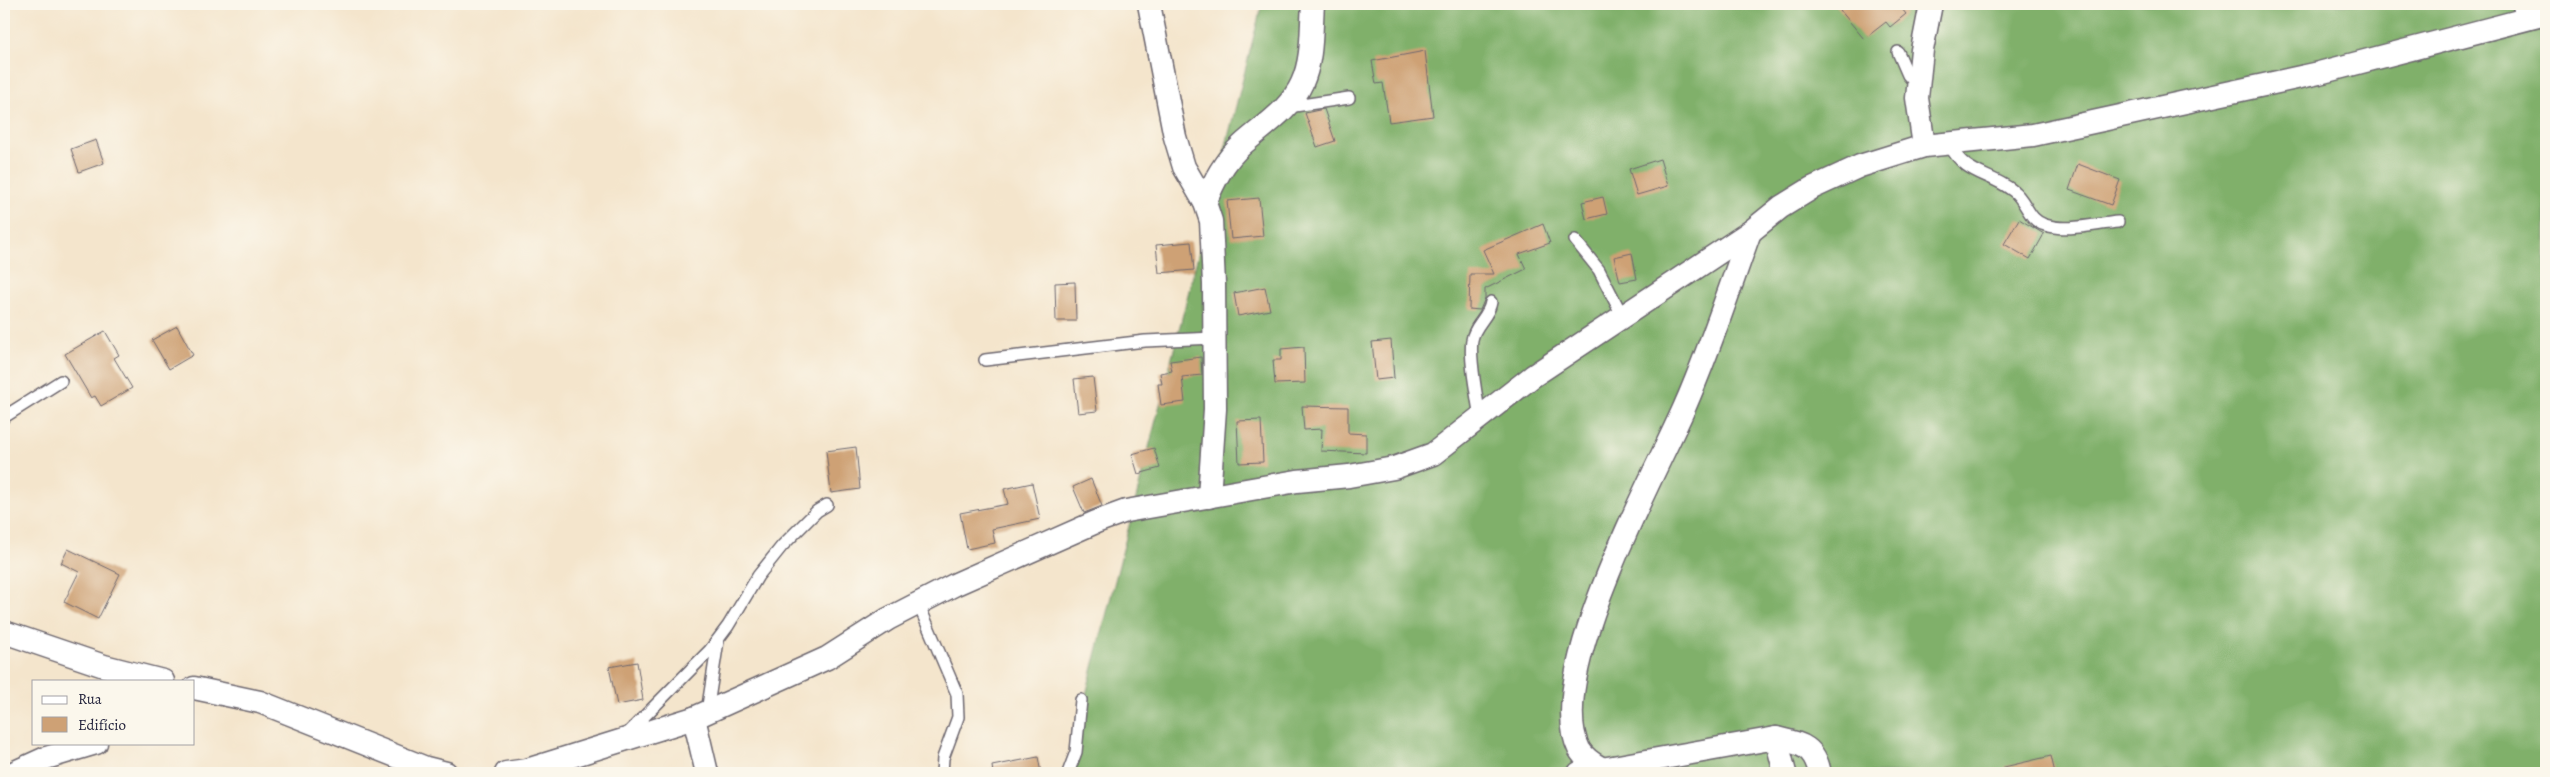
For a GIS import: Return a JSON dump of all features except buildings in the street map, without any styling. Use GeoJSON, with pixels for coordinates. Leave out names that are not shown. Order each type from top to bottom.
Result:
{"type":"FeatureCollection","features":[{"type":"Feature","properties":{"kind":"street"},"geometry":{"type":"LineString","coordinates":[[1149,4],[1173,127],[1184,167],[1205,202],[1211,221],[1215,338],[1214,409],[1209,496]]}},
{"type":"Feature","properties":{"kind":"street"},"geometry":{"type":"LineString","coordinates":[[1205,202],[1216,176],[1240,146],[1286,107],[1302,83],[1307,68],[1313,4]]}},
{"type":"Feature","properties":{"kind":"street"},"geometry":{"type":"LineString","coordinates":[[1924,146],[1917,98],[1922,50],[1931,4]]}},
{"type":"Feature","properties":{"kind":"street"},"geometry":{"type":"LineString","coordinates":[[506,773],[527,770],[701,715],[827,658],[888,619],[918,603],[1096,522],[1126,511],[1297,481],[1349,476],[1394,468],[1432,454],[1532,376],[1750,232],[1781,208],[1812,188],[1860,166],[1924,146],[2033,135],[2319,73],[2520,12],[2546,14]]}},
{"type":"Feature","properties":{"kind":"street"},"geometry":{"type":"LineString","coordinates":[[1601,768],[1589,761],[1580,750],[1572,725],[1573,690],[1583,642],[1605,581],[1706,356],[1750,232]]}},
{"type":"Feature","properties":{"kind":"street"},"geometry":{"type":"LineString","coordinates":[[4,632],[104,666],[159,680]]}},
{"type":"Feature","properties":{"kind":"street"},"geometry":{"type":"LineString","coordinates":[[195,688],[260,702],[426,768],[446,773]]}},
{"type":"Feature","properties":{"kind":"street"},"geometry":{"type":"LineString","coordinates":[[701,715],[707,773]]}},
{"type":"Feature","properties":{"kind":"street"},"geometry":{"type":"LineString","coordinates":[[1776,738],[1784,773]]}},
{"type":"Feature","properties":{"kind":"street"},"geometry":{"type":"LineString","coordinates":[[1579,773],[1776,738],[1803,744],[1808,748],[1818,764],[1820,773]]}},
{"type":"Feature","properties":{"kind":"street"},"geometry":{"type":"LineString","coordinates":[[13,773],[46,758],[93,744]]}},
{"type":"Feature","properties":{"kind":"lane"},"geometry":{"type":"LineString","coordinates":[[1898,52],[1908,75],[1918,86]]}},
{"type":"Feature","properties":{"kind":"lane"},"geometry":{"type":"LineString","coordinates":[[1286,107],[1349,98]]}},
{"type":"Feature","properties":{"kind":"lane"},"geometry":{"type":"LineString","coordinates":[[1948,144],[1961,163],[2020,196],[2030,215],[2042,225],[2053,227],[2118,222]]}},
{"type":"Feature","properties":{"kind":"lane"},"geometry":{"type":"LineString","coordinates":[[1575,240],[1599,270],[1623,316]]}},
{"type":"Feature","properties":{"kind":"lane"},"geometry":{"type":"LineString","coordinates":[[1480,418],[1472,339],[1479,323],[1490,310],[1491,302]]}},
{"type":"Feature","properties":{"kind":"lane"},"geometry":{"type":"LineString","coordinates":[[985,360],[1145,341],[1215,338]]}},
{"type":"Feature","properties":{"kind":"lane"},"geometry":{"type":"LineString","coordinates":[[4,417],[61,381]]}},
{"type":"Feature","properties":{"kind":"lane"},"geometry":{"type":"LineString","coordinates":[[620,741],[718,640],[758,576],[782,546],[827,505]]}},
{"type":"Feature","properties":{"kind":"lane"},"geometry":{"type":"LineString","coordinates":[[918,603],[957,694],[958,717],[943,758],[942,773]]}},
{"type":"Feature","properties":{"kind":"lane"},"geometry":{"type":"LineString","coordinates":[[701,715],[718,640]]}},
{"type":"Feature","properties":{"kind":"lane"},"geometry":{"type":"LineString","coordinates":[[1068,773],[1076,752],[1081,700]]}},
{"type":"Feature","properties":{"kind":"green space"},"geometry":{"type":"Polygon","coordinates":[[[1262,4],[2546,4],[2546,773],[1066,773],[1262,4]]]}}]}
